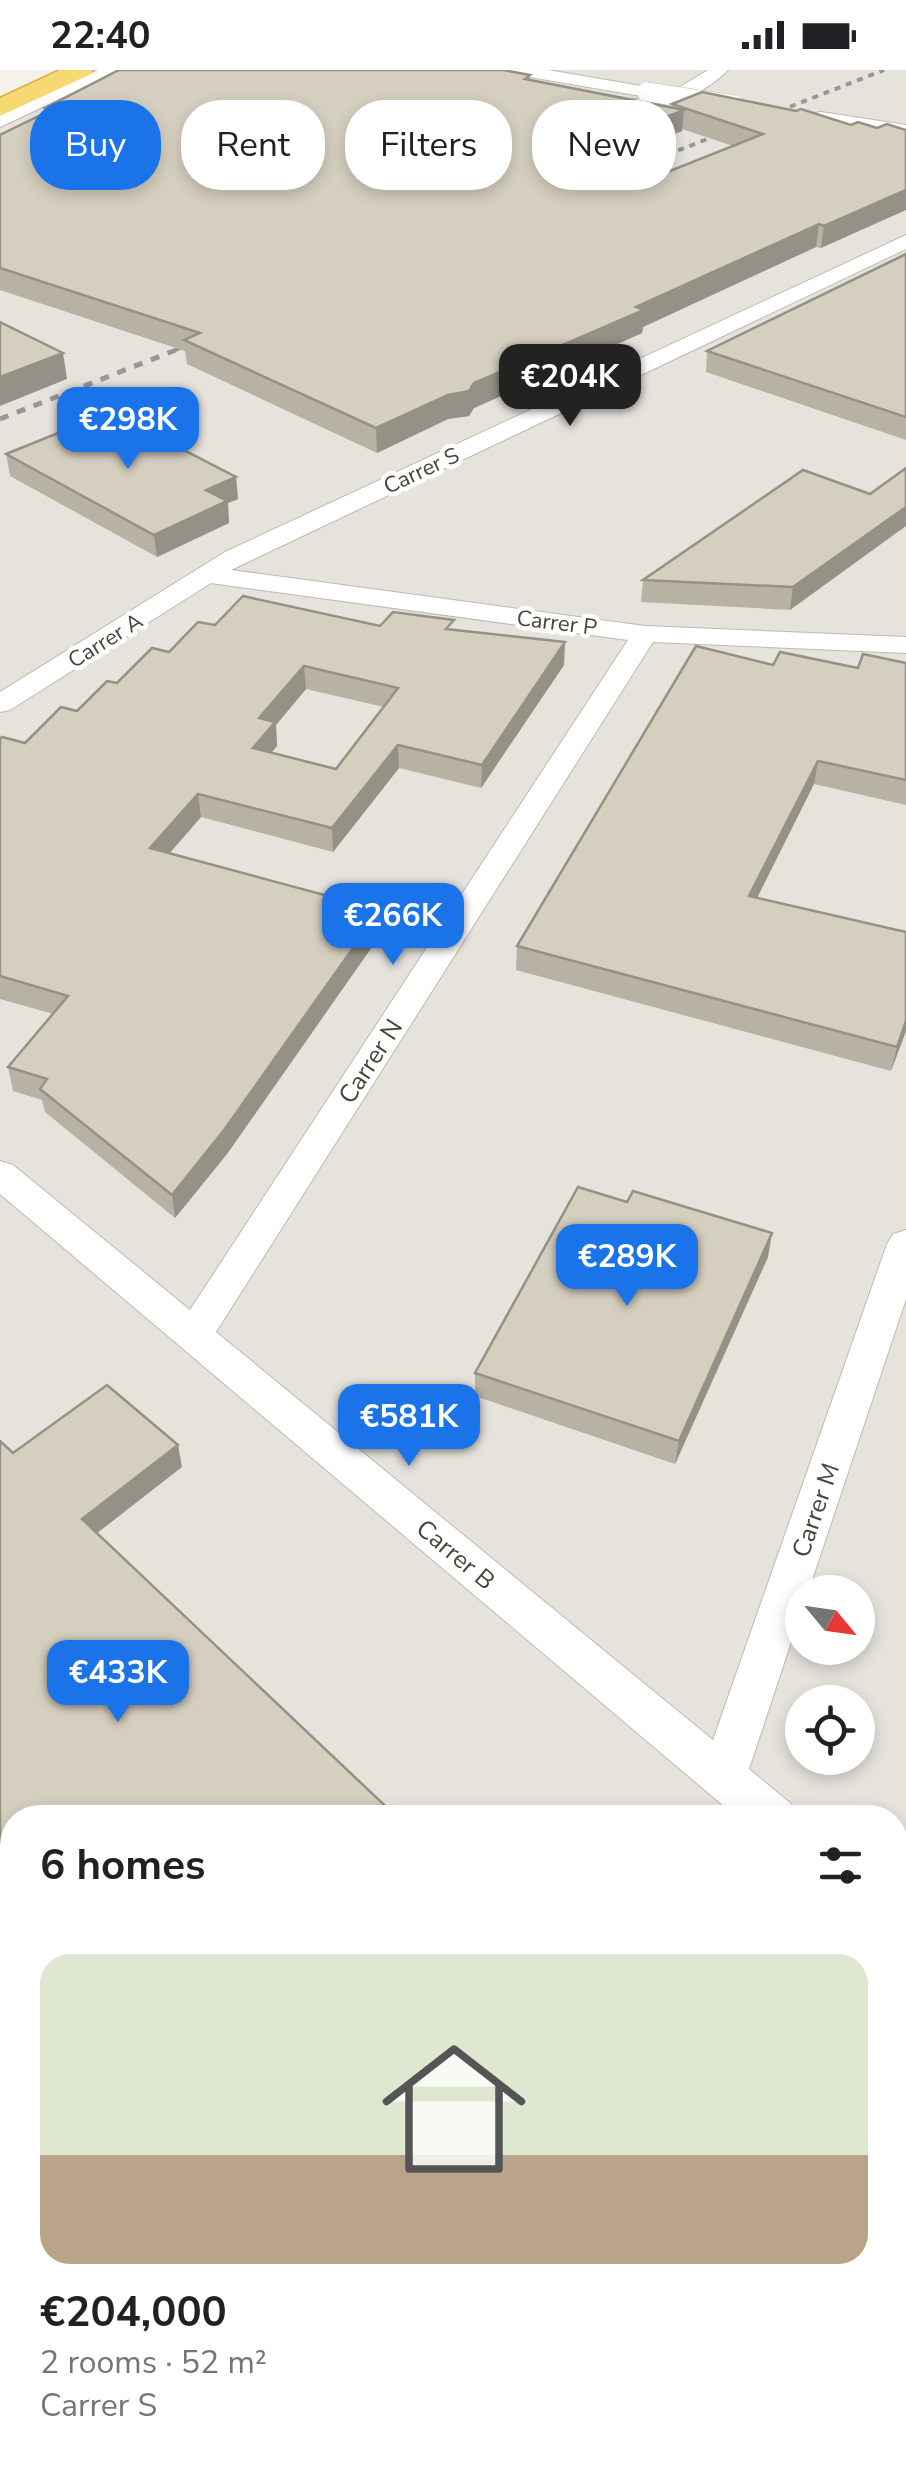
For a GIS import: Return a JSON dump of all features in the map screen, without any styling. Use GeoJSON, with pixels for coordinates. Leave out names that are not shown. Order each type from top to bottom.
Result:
{"type":"FeatureCollection","features":[{"type":"Feature","properties":{"kind":"highway"},"geometry":{"type":"LineString","coordinates":[[0,93],[48,70]]}},
{"type":"Feature","properties":{"kind":"highway"},"geometry":{"type":"LineString","coordinates":[[0,108],[80,70]]}},
{"type":"Feature","properties":{"kind":"street"},"geometry":{"type":"LineString","coordinates":[[0,122],[112,70]]}},
{"type":"Feature","properties":{"kind":"street"},"geometry":{"type":"LineString","coordinates":[[510,73],[615,106],[646,109],[676,101],[719,70]]}},
{"type":"Feature","properties":{"kind":"street"},"geometry":{"type":"LineString","coordinates":[[510,73],[763,109]]}},
{"type":"Feature","properties":{"kind":"street"},"geometry":{"type":"LineString","coordinates":[[811,116],[906,130]]}},
{"type":"Feature","properties":{"kind":"street","name":"Carrer S"},"geometry":{"type":"LineString","coordinates":[[210,575],[234,558],[906,241]]}},
{"type":"Feature","properties":{"kind":"street","name":"Carrer P"},"geometry":{"type":"LineString","coordinates":[[210,575],[645,634],[906,646]]}},
{"type":"Feature","properties":{"kind":"street","name":"Carrer A"},"geometry":{"type":"LineString","coordinates":[[0,704],[210,575]]}},
{"type":"Feature","properties":{"kind":"street","name":"Carrer N"},"geometry":{"type":"LineString","coordinates":[[193,1337],[645,634]]}},
{"type":"Feature","properties":{"kind":"street","name":"Carrer B"},"geometry":{"type":"LineString","coordinates":[[0,1174],[758,1805]]}},
{"type":"Feature","properties":{"kind":"street","name":"Carrer M"},"geometry":{"type":"LineString","coordinates":[[724,1775],[906,1244]]}},
{"type":"Feature","properties":{"kind":"shaded area"},"geometry":{"type":"Polygon","coordinates":[[[92,70],[906,70],[906,1805],[0,1805],[0,114],[92,70]]]}},
{"type":"Feature","properties":{"kind":"building"},"geometry":{"type":"Polygon","coordinates":[[[119,70],[503,70],[530,75],[525,79],[633,100],[532,100],[532,190],[676,190],[676,169],[763,134],[676,105],[702,92],[801,109],[851,125],[858,122],[877,128],[887,124],[906,130],[906,190],[824,226],[819,224],[636,307],[644,310],[474,383],[469,391],[448,395],[376,428],[184,340],[200,333],[0,268],[0,135],[30,120],[30,190],[161,190],[161,100],[61,100],[119,70]]]}},
{"type":"Feature","properties":{"kind":"building"},"geometry":{"type":"Polygon","coordinates":[[[906,254],[906,417],[707,351],[906,254]]]}},
{"type":"Feature","properties":{"kind":"building"},"geometry":{"type":"Polygon","coordinates":[[[0,322],[63,353],[0,377],[0,322]]]}},
{"type":"Feature","properties":{"kind":"building"},"geometry":{"type":"Polygon","coordinates":[[[110,412],[236,477],[206,490],[227,501],[154,535],[6,454],[110,412]]]}},
{"type":"Feature","properties":{"kind":"building"},"geometry":{"type":"Polygon","coordinates":[[[906,468],[906,507],[793,587],[643,580],[803,470],[870,494],[906,468]]]}},
{"type":"Feature","properties":{"kind":"building"},"geometry":{"type":"Polygon","coordinates":[[[243,596],[380,626],[393,612],[454,620],[446,629],[565,642],[482,765],[398,745],[332,828],[198,794],[150,848],[380,910],[224,1130],[172,1195],[40,1089],[47,1079],[8,1067],[68,996],[0,976],[0,739],[25,743],[61,707],[77,711],[107,681],[117,683],[152,648],[169,652],[198,622],[215,625],[243,596]],[[304,666],[259,718],[275,722],[253,748],[336,769],[398,688],[304,666]]]}},
{"type":"Feature","properties":{"kind":"building"},"geometry":{"type":"Polygon","coordinates":[[[696,646],[773,665],[780,652],[858,668],[863,654],[906,663],[906,780],[818,761],[749,896],[906,932],[906,1021],[897,1047],[517,946],[696,646]]]}},
{"type":"Feature","properties":{"kind":"building"},"geometry":{"type":"Polygon","coordinates":[[[578,1187],[627,1202],[633,1191],[772,1233],[679,1441],[475,1373],[578,1187]]]}},
{"type":"Feature","properties":{"kind":"building"},"geometry":{"type":"Polygon","coordinates":[[[107,1385],[178,1445],[82,1519],[384,1805],[0,1805],[0,1441],[13,1453],[107,1385]]]}},
{"type":"Feature","properties":{"kind":"railway"},"geometry":{"type":"LineString","coordinates":[[676,151],[884,70]]}},
{"type":"Feature","properties":{"kind":"railway"},"geometry":{"type":"LineString","coordinates":[[175,350],[205,338]]}},
{"type":"Feature","properties":{"kind":"railway"},"geometry":{"type":"LineString","coordinates":[[0,419],[181,348]]}}]}
